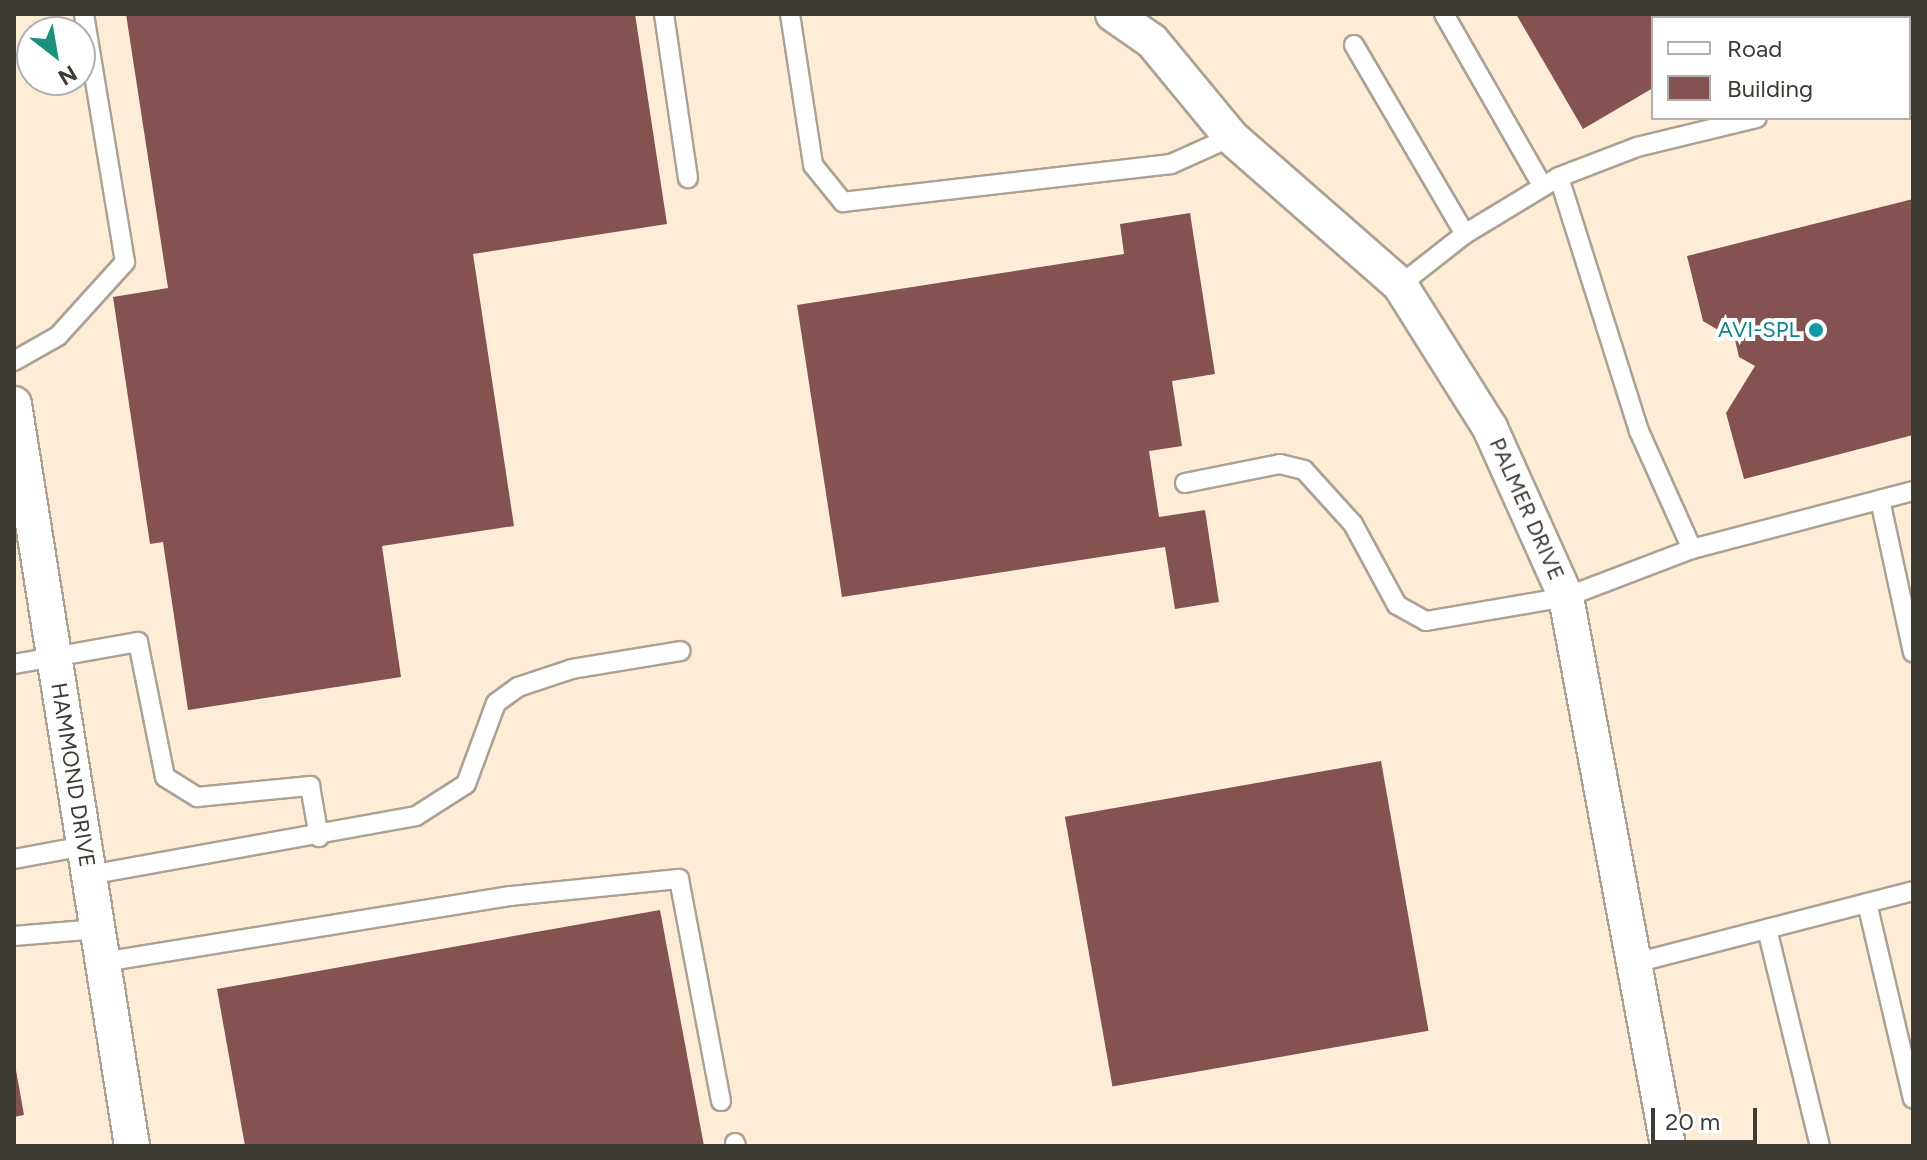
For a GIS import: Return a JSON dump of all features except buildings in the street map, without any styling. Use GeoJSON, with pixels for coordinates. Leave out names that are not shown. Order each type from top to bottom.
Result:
{"type":"FeatureCollection","features":[{"type":"Feature","properties":{"kind":"street","name":"PALMER DRIVE"},"geometry":{"type":"LineString","coordinates":[[1113,14],[1152,41],[1231,137],[1400,285],[1490,428],[1566,597],[1668,1146]]}},
{"type":"Feature","properties":{"kind":"street","name":"HAMMOND DRIVE"},"geometry":{"type":"LineString","coordinates":[[14,404],[20,474],[54,658],[132,1146]]}},
{"type":"Feature","properties":{"kind":"lane"},"geometry":{"type":"LineString","coordinates":[[14,361],[58,336],[125,262],[84,14]]}},
{"type":"Feature","properties":{"kind":"lane"},"geometry":{"type":"LineString","coordinates":[[664,14],[688,178]]}},
{"type":"Feature","properties":{"kind":"lane"},"geometry":{"type":"LineString","coordinates":[[790,14],[813,165],[843,202],[1171,164],[1231,137]]}},
{"type":"Feature","properties":{"kind":"lane"},"geometry":{"type":"LineString","coordinates":[[1444,14],[1551,182],[1639,431],[1692,549]]}},
{"type":"Feature","properties":{"kind":"lane"},"geometry":{"type":"LineString","coordinates":[[1354,45],[1465,234]]}},
{"type":"Feature","properties":{"kind":"lane"},"geometry":{"type":"LineString","coordinates":[[1400,285],[1465,234],[1551,182],[1637,147],[1749,120]]}},
{"type":"Feature","properties":{"kind":"lane"},"geometry":{"type":"LineString","coordinates":[[1185,483],[1280,464],[1304,470],[1353,524],[1397,605],[1426,621],[1566,597],[1692,549],[1913,491]]}},
{"type":"Feature","properties":{"kind":"lane"},"geometry":{"type":"LineString","coordinates":[[1880,500],[1913,652]]}},
{"type":"Feature","properties":{"kind":"lane"},"geometry":{"type":"LineString","coordinates":[[14,664],[138,642],[149,717],[171,784],[197,797],[310,786],[319,837]]}},
{"type":"Feature","properties":{"kind":"lane"},"geometry":{"type":"LineString","coordinates":[[14,859],[87,860],[319,837],[416,816],[444,802],[466,784],[496,703],[518,687],[572,669],[681,651]]}},
{"type":"Feature","properties":{"kind":"lane"},"geometry":{"type":"LineString","coordinates":[[14,936],[100,946],[511,896],[679,879],[721,1101]]}},
{"type":"Feature","properties":{"kind":"lane"},"geometry":{"type":"LineString","coordinates":[[1635,963],[1913,891]]}},
{"type":"Feature","properties":{"kind":"lane"},"geometry":{"type":"LineString","coordinates":[[1867,903],[1913,1099]]}},
{"type":"Feature","properties":{"kind":"lane"},"geometry":{"type":"LineString","coordinates":[[1767,929],[1820,1146]]}},
{"type":"Feature","properties":{"kind":"shaded area"},"geometry":{"type":"Polygon","coordinates":[[[14,14],[1913,14],[1913,1146],[14,1146],[14,14]]]}},
{"type":"Feature","properties":{"kind":"place","name":"AVI-SPL"},"geometry":{"type":"Point","coordinates":[1816,330]}}]}
